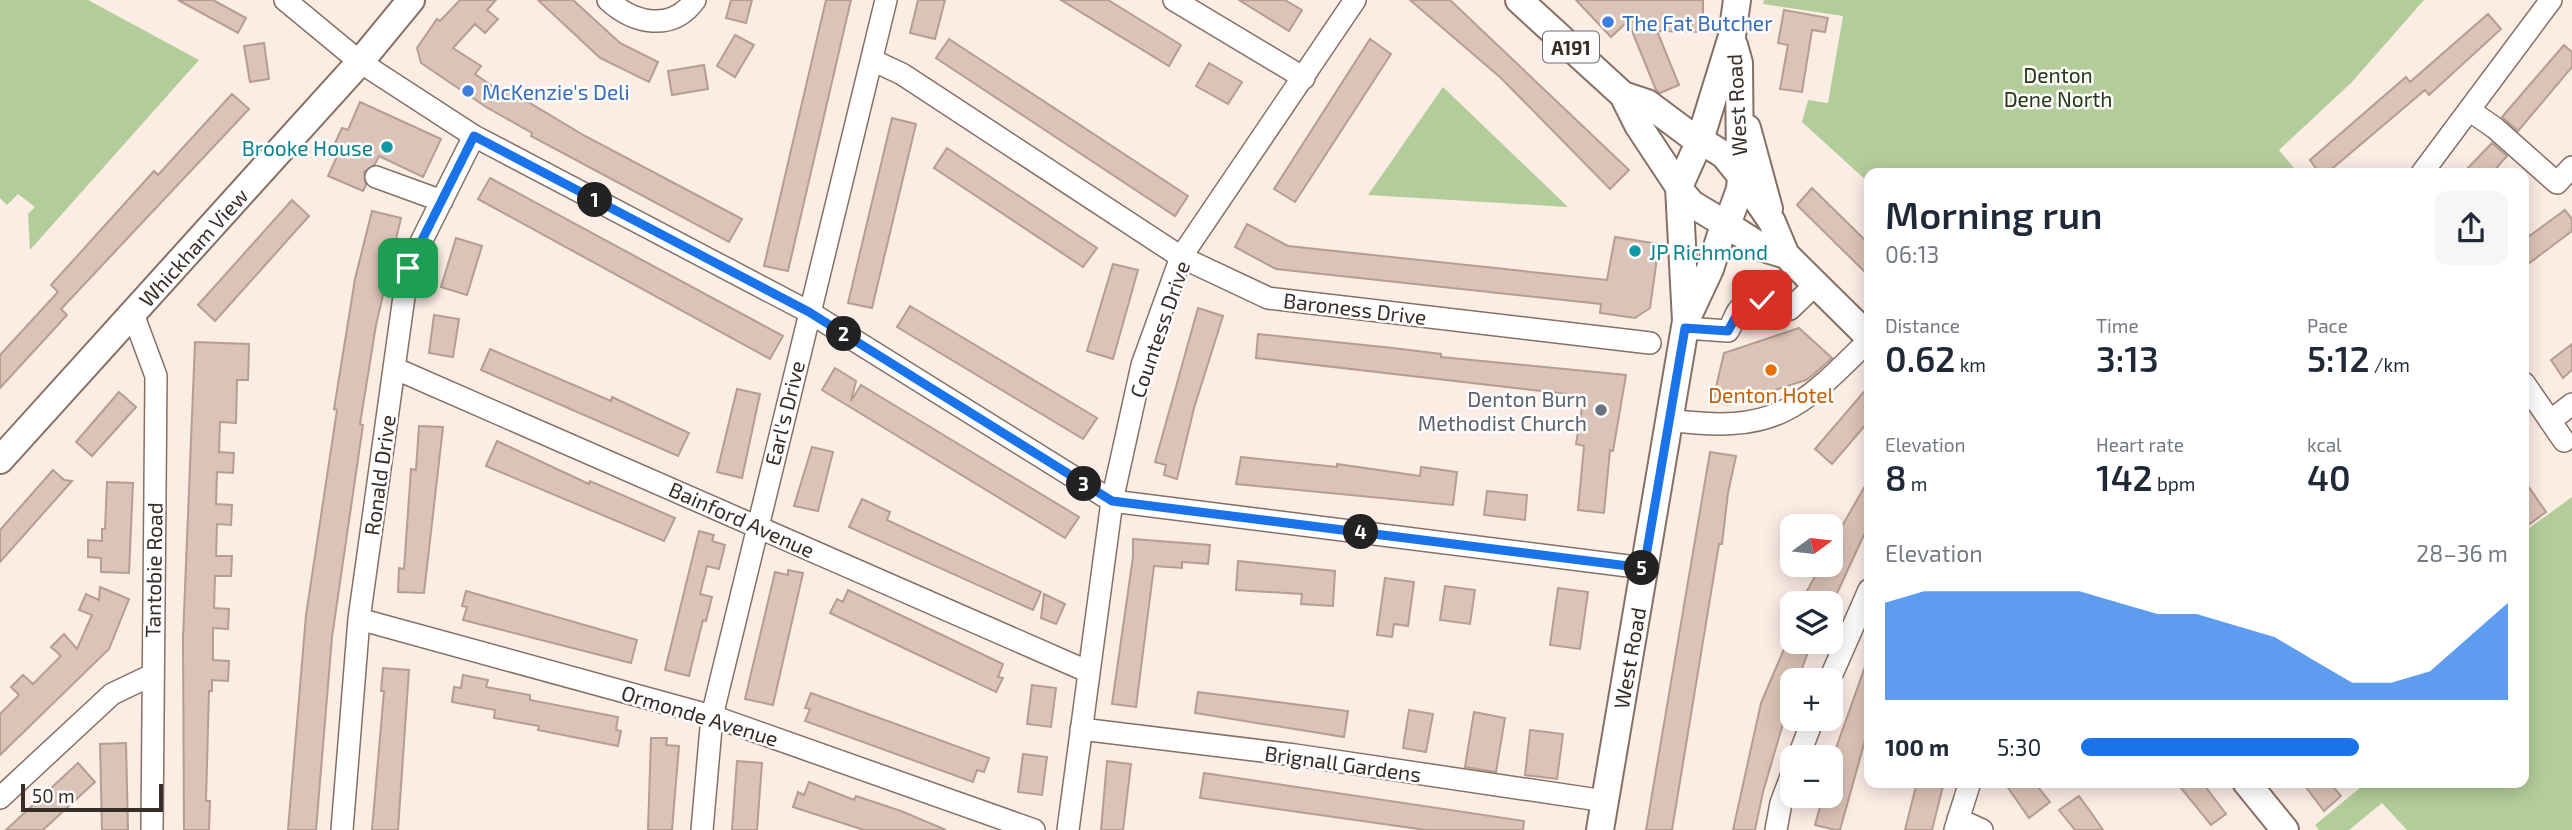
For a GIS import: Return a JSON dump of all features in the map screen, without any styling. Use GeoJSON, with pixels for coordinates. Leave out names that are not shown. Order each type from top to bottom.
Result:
{"type":"FeatureCollection","features":[{"type":"Feature","properties":{"kind":"main road","name":"Whickham View"},"geometry":{"type":"LineString","coordinates":[[0,460],[360,62],[411,0]]}},
{"type":"Feature","properties":{"kind":"main road","name":"A191"},"geometry":{"type":"LineString","coordinates":[[1519,0],[1623,95],[1647,140],[1692,204],[1774,252],[1816,284],[1864,334]]}},
{"type":"Feature","properties":{"kind":"main road","name":"West Road"},"geometry":{"type":"LineString","coordinates":[[1698,270],[1679,188],[1699,141],[1732,36],[1737,0]]}},
{"type":"Feature","properties":{"kind":"main road","name":"West Road"},"geometry":{"type":"LineString","coordinates":[[1600,830],[1685,324],[1698,270],[1726,225],[1740,190],[1737,96],[1739,63],[1732,36]]}},
{"type":"Feature","properties":{"kind":"main road","name":"A191"},"geometry":{"type":"LineString","coordinates":[[1623,95],[1647,103],[1699,141],[1724,155],[1772,222],[1774,252]]}},
{"type":"Feature","properties":{"kind":"main road"},"geometry":{"type":"LineString","coordinates":[[1737,96],[1766,189],[1772,222]]}},
{"type":"Feature","properties":{"kind":"main road"},"geometry":{"type":"LineString","coordinates":[[1661,114],[1690,114],[1710,105]]}},
{"type":"Feature","properties":{"kind":"main road"},"geometry":{"type":"LineString","coordinates":[[1647,140],[1698,270],[1738,253],[1774,252]]}},
{"type":"Feature","properties":{"kind":"main road"},"geometry":{"type":"LineString","coordinates":[[2251,788],[2285,830]]}},
{"type":"Feature","properties":{"kind":"street"},"geometry":{"type":"LineString","coordinates":[[285,0],[360,62],[474,136],[809,312],[1112,501],[1644,568]]}},
{"type":"Feature","properties":{"kind":"street"},"geometry":{"type":"LineString","coordinates":[[608,0],[623,14],[653,23],[686,12],[695,0]]}},
{"type":"Feature","properties":{"kind":"street","name":"Earl's Drive"},"geometry":{"type":"LineString","coordinates":[[702,830],[712,716],[886,0]]}},
{"type":"Feature","properties":{"kind":"street"},"geometry":{"type":"LineString","coordinates":[[1174,0],[1304,78]]}},
{"type":"Feature","properties":{"kind":"street","name":"Countess Drive"},"geometry":{"type":"LineString","coordinates":[[1068,830],[1112,501],[1142,365],[1181,257],[1355,0]]}},
{"type":"Feature","properties":{"kind":"street"},"geometry":{"type":"LineString","coordinates":[[2426,168],[2551,0]]}},
{"type":"Feature","properties":{"kind":"street","name":"Baroness Drive"},"geometry":{"type":"LineString","coordinates":[[872,60],[902,74],[1181,257],[1268,298],[1650,343]]}},
{"type":"Feature","properties":{"kind":"street"},"geometry":{"type":"LineString","coordinates":[[2469,110],[2495,128],[2557,183],[2572,167]]}},
{"type":"Feature","properties":{"kind":"street","name":"Ronald Drive"},"geometry":{"type":"LineString","coordinates":[[342,830],[359,619],[408,268],[474,136]]}},
{"type":"Feature","properties":{"kind":"street"},"geometry":{"type":"LineString","coordinates":[[376,177],[442,201]]}},
{"type":"Feature","properties":{"kind":"street"},"geometry":{"type":"LineString","coordinates":[[1685,324],[1728,331],[1740,309],[1750,302],[1762,300],[1790,309],[1816,284]]}},
{"type":"Feature","properties":{"kind":"street","name":"Tantobie Road"},"geometry":{"type":"LineString","coordinates":[[133,314],[156,376],[152,830]]}},
{"type":"Feature","properties":{"kind":"street"},"geometry":{"type":"LineString","coordinates":[[1669,420],[1701,424],[1760,421],[1818,391],[1864,344]]}},
{"type":"Feature","properties":{"kind":"street","name":"Bainford Avenue"},"geometry":{"type":"LineString","coordinates":[[394,368],[1089,672]]}},
{"type":"Feature","properties":{"kind":"street"},"geometry":{"type":"LineString","coordinates":[[2529,390],[2564,442]]}},
{"type":"Feature","properties":{"kind":"street"},"geometry":{"type":"LineString","coordinates":[[2550,421],[2572,404]]}},
{"type":"Feature","properties":{"kind":"street"},"geometry":{"type":"LineString","coordinates":[[1835,668],[1864,601]]}},
{"type":"Feature","properties":{"kind":"street","name":"Ormonde Avenue"},"geometry":{"type":"LineString","coordinates":[[359,619],[712,716],[1034,830]]}},
{"type":"Feature","properties":{"kind":"street"},"geometry":{"type":"LineString","coordinates":[[0,798],[112,694],[152,675]]}},
{"type":"Feature","properties":{"kind":"street","name":"Brignall Gardens"},"geometry":{"type":"LineString","coordinates":[[1081,729],[1295,755],[1605,801]]}},
{"type":"Feature","properties":{"kind":"street"},"geometry":{"type":"LineString","coordinates":[[1968,788],[1957,824],[1982,830]]}},
{"type":"Feature","properties":{"kind":"street"},"geometry":{"type":"LineString","coordinates":[[1776,830],[1782,808]]}},
{"type":"Feature","properties":{"kind":"green space"},"geometry":{"type":"Polygon","coordinates":[[[0,0],[88,0],[199,60],[30,250],[28,214],[35,207],[18,194],[7,205],[0,198],[0,0]]]}},
{"type":"Feature","properties":{"kind":"green space","name":"Denton Dene North"},"geometry":{"type":"Polygon","coordinates":[[[1764,0],[2424,0],[2351,83],[2279,150],[2294,168],[1864,168],[1864,178],[1802,122],[1808,100],[1828,103],[1843,16],[1763,4],[1764,0]]]}},
{"type":"Feature","properties":{"kind":"green space"},"geometry":{"type":"Polygon","coordinates":[[[1443,87],[1568,207],[1368,195],[1443,87]]]}},
{"type":"Feature","properties":{"kind":"green space"},"geometry":{"type":"Polygon","coordinates":[[[2572,497],[2572,830],[2407,830],[2382,803],[2349,830],[2319,830],[2315,825],[2360,788],[2529,788],[2529,528],[2572,497]]]}},
{"type":"Feature","properties":{"kind":"building"},"geometry":{"type":"Polygon","coordinates":[[[178,0],[213,0],[246,18],[238,33],[178,0]]]}},
{"type":"Feature","properties":{"kind":"building"},"geometry":{"type":"Polygon","coordinates":[[[460,0],[496,0],[487,10],[498,19],[485,33],[475,24],[453,48],[481,66],[475,74],[505,95],[508,90],[585,136],[742,219],[729,242],[531,136],[532,133],[486,107],[421,63],[417,48],[437,19],[440,21],[460,0]]]}},
{"type":"Feature","properties":{"kind":"building"},"geometry":{"type":"Polygon","coordinates":[[[538,0],[573,0],[620,43],[658,62],[649,82],[600,58],[538,0]]]}},
{"type":"Feature","properties":{"kind":"building"},"geometry":{"type":"Polygon","coordinates":[[[731,0],[752,0],[746,23],[726,18],[731,0]]]}},
{"type":"Feature","properties":{"kind":"building"},"geometry":{"type":"Polygon","coordinates":[[[826,0],[851,0],[788,271],[764,266],[826,0]]]}},
{"type":"Feature","properties":{"kind":"building"},"geometry":{"type":"Polygon","coordinates":[[[918,0],[945,0],[935,39],[910,33],[918,0]]]}},
{"type":"Feature","properties":{"kind":"building"},"geometry":{"type":"Polygon","coordinates":[[[1061,0],[1108,0],[1181,45],[1169,66],[1061,0]]]}},
{"type":"Feature","properties":{"kind":"building"},"geometry":{"type":"Polygon","coordinates":[[[1239,0],[1285,0],[1302,10],[1289,31],[1239,0]]]}},
{"type":"Feature","properties":{"kind":"building"},"geometry":{"type":"Polygon","coordinates":[[[1410,0],[1450,0],[1629,170],[1610,189],[1501,78],[1410,0]]]}},
{"type":"Feature","properties":{"kind":"building"},"geometry":{"type":"Polygon","coordinates":[[[1576,0],[1703,0],[1703,32],[1657,31],[1679,85],[1660,93],[1656,90],[1628,21],[1611,37],[1576,0]]]}},
{"type":"Feature","properties":{"kind":"building"},"geometry":{"type":"Polygon","coordinates":[[[1784,10],[1828,18],[1825,32],[1812,30],[1802,92],[1780,89],[1788,45],[1778,43],[1784,10]]]}},
{"type":"Feature","properties":{"kind":"building"},"geometry":{"type":"Polygon","coordinates":[[[2488,14],[2501,29],[2429,95],[2425,90],[2333,168],[2316,168],[2310,160],[2406,77],[2410,82],[2488,14]]]}},
{"type":"Feature","properties":{"kind":"building"},"geometry":{"type":"Polygon","coordinates":[[[735,35],[754,45],[735,77],[717,66],[735,35]]]}},
{"type":"Feature","properties":{"kind":"building"},"geometry":{"type":"Polygon","coordinates":[[[949,39],[1188,196],[1175,216],[936,58],[949,39]]]}},
{"type":"Feature","properties":{"kind":"building"},"geometry":{"type":"Polygon","coordinates":[[[1370,39],[1391,54],[1295,202],[1274,189],[1370,39]]]}},
{"type":"Feature","properties":{"kind":"building"},"geometry":{"type":"Polygon","coordinates":[[[264,43],[269,79],[250,82],[244,46],[264,43]]]}},
{"type":"Feature","properties":{"kind":"building"},"geometry":{"type":"Polygon","coordinates":[[[2564,45],[2572,52],[2572,67],[2518,131],[2502,117],[2564,45]]]}},
{"type":"Feature","properties":{"kind":"building"},"geometry":{"type":"Polygon","coordinates":[[[1209,63],[1242,82],[1228,104],[1196,86],[1209,63]]]}},
{"type":"Feature","properties":{"kind":"building"},"geometry":{"type":"Polygon","coordinates":[[[704,65],[708,89],[672,95],[668,71],[704,65]]]}},
{"type":"Feature","properties":{"kind":"building"},"geometry":{"type":"Polygon","coordinates":[[[232,94],[249,109],[61,309],[67,315],[0,388],[0,355],[58,292],[51,285],[154,171],[158,175],[232,94]]]}},
{"type":"Feature","properties":{"kind":"building","name":"Brooke House"},"geometry":{"type":"Polygon","coordinates":[[[360,102],[441,139],[423,177],[379,156],[375,164],[364,172],[366,185],[363,191],[328,176],[341,148],[334,145],[342,128],[348,130],[360,102]]]}},
{"type":"Feature","properties":{"kind":"building"},"geometry":{"type":"Polygon","coordinates":[[[892,118],[916,124],[872,308],[848,303],[892,118]]]}},
{"type":"Feature","properties":{"kind":"building"},"geometry":{"type":"Polygon","coordinates":[[[2492,143],[2507,156],[2496,168],[2468,168],[2492,143]]]}},
{"type":"Feature","properties":{"kind":"building"},"geometry":{"type":"Polygon","coordinates":[[[947,148],[1097,248],[1083,267],[934,168],[947,148]]]}},
{"type":"Feature","properties":{"kind":"building"},"geometry":{"type":"Polygon","coordinates":[[[490,178],[783,336],[770,359],[478,199],[490,178]]]}},
{"type":"Feature","properties":{"kind":"building"},"geometry":{"type":"Polygon","coordinates":[[[1812,188],[1864,239],[1864,271],[1797,205],[1812,188]]]}},
{"type":"Feature","properties":{"kind":"building"},"geometry":{"type":"Polygon","coordinates":[[[292,200],[309,216],[215,321],[198,305],[292,200]]]}},
{"type":"Feature","properties":{"kind":"building"},"geometry":{"type":"Polygon","coordinates":[[[2565,210],[2572,219],[2572,231],[2529,263],[2529,236],[2565,210]]]}},
{"type":"Feature","properties":{"kind":"building"},"geometry":{"type":"Polygon","coordinates":[[[372,211],[401,218],[376,325],[360,424],[363,425],[332,637],[316,830],[288,830],[306,615],[355,279],[372,211]]]}},
{"type":"Feature","properties":{"kind":"building"},"geometry":{"type":"Polygon","coordinates":[[[1247,224],[1288,246],[1607,280],[1615,237],[1659,244],[1650,308],[1635,318],[1600,313],[1601,304],[1276,269],[1235,247],[1247,224]]]}},
{"type":"Feature","properties":{"kind":"building"},"geometry":{"type":"Polygon","coordinates":[[[456,238],[482,246],[467,295],[441,287],[456,238]]]}},
{"type":"Feature","properties":{"kind":"building"},"geometry":{"type":"Polygon","coordinates":[[[1113,264],[1138,270],[1113,359],[1087,351],[1113,264]]]}},
{"type":"Feature","properties":{"kind":"building"},"geometry":{"type":"Polygon","coordinates":[[[910,306],[1097,418],[1083,439],[897,327],[910,306]]]}},
{"type":"Feature","properties":{"kind":"building"},"geometry":{"type":"Polygon","coordinates":[[[1198,308],[1223,316],[1194,408],[1177,479],[1164,475],[1166,465],[1155,462],[1198,308]]]}},
{"type":"Feature","properties":{"kind":"building"},"geometry":{"type":"Polygon","coordinates":[[[434,315],[459,319],[453,357],[429,353],[434,315]]]}},
{"type":"Feature","properties":{"kind":"building","name":"Denton Hotel"},"geometry":{"type":"Polygon","coordinates":[[[1799,328],[1832,358],[1814,374],[1806,380],[1728,405],[1713,400],[1724,353],[1799,328]]]}},
{"type":"Feature","properties":{"kind":"building"},"geometry":{"type":"Polygon","coordinates":[[[1258,334],[1441,354],[1441,357],[1626,375],[1613,451],[1610,450],[1604,513],[1578,510],[1584,446],[1576,444],[1584,396],[1256,358],[1258,334]]]}},
{"type":"Feature","properties":{"kind":"building"},"geometry":{"type":"Polygon","coordinates":[[[195,342],[249,344],[248,380],[237,380],[236,423],[220,422],[219,452],[234,453],[233,473],[217,472],[216,504],[232,505],[231,525],[217,524],[216,556],[232,556],[231,576],[215,576],[214,608],[229,609],[228,629],[213,628],[213,660],[229,661],[228,681],[212,680],[212,691],[209,691],[206,801],[210,801],[209,830],[184,830],[183,638],[195,342]]]}},
{"type":"Feature","properties":{"kind":"building"},"geometry":{"type":"Polygon","coordinates":[[[2572,344],[2572,370],[2563,378],[2551,360],[2572,344]]]}},
{"type":"Feature","properties":{"kind":"building"},"geometry":{"type":"Polygon","coordinates":[[[490,349],[611,401],[612,397],[689,433],[678,456],[481,370],[490,349]]]}},
{"type":"Feature","properties":{"kind":"building"},"geometry":{"type":"Polygon","coordinates":[[[835,368],[856,381],[851,401],[861,385],[1079,517],[1065,538],[822,390],[835,368]]]}},
{"type":"Feature","properties":{"kind":"building"},"geometry":{"type":"Polygon","coordinates":[[[737,389],[760,394],[742,478],[717,472],[737,389]]]}},
{"type":"Feature","properties":{"kind":"building"},"geometry":{"type":"Polygon","coordinates":[[[119,392],[136,407],[92,456],[76,442],[119,392]]]}},
{"type":"Feature","properties":{"kind":"building"},"geometry":{"type":"Polygon","coordinates":[[[1864,392],[1864,427],[1832,464],[1815,449],[1864,392]]]}},
{"type":"Feature","properties":{"kind":"building"},"geometry":{"type":"Polygon","coordinates":[[[419,426],[443,427],[424,593],[398,592],[399,568],[404,569],[411,469],[416,470],[419,426]]]}},
{"type":"Feature","properties":{"kind":"building"},"geometry":{"type":"Polygon","coordinates":[[[497,441],[589,484],[590,481],[675,518],[664,541],[486,466],[497,441]]]}},
{"type":"Feature","properties":{"kind":"building"},"geometry":{"type":"Polygon","coordinates":[[[812,447],[833,452],[818,511],[794,506],[812,447]]]}},
{"type":"Feature","properties":{"kind":"building"},"geometry":{"type":"Polygon","coordinates":[[[1710,452],[1736,456],[1722,544],[1719,544],[1672,830],[1646,830],[1710,452]]]}},
{"type":"Feature","properties":{"kind":"building"},"geometry":{"type":"Polygon","coordinates":[[[1241,457],[1337,467],[1337,464],[1420,476],[1421,467],[1457,472],[1453,505],[1236,484],[1241,457]]]}},
{"type":"Feature","properties":{"kind":"building"},"geometry":{"type":"Polygon","coordinates":[[[53,470],[64,480],[72,481],[0,562],[0,530],[53,470]]]}},
{"type":"Feature","properties":{"kind":"building"},"geometry":{"type":"Polygon","coordinates":[[[107,482],[133,483],[129,573],[101,572],[101,558],[88,557],[88,540],[102,541],[107,482]]]}},
{"type":"Feature","properties":{"kind":"building"},"geometry":{"type":"Polygon","coordinates":[[[2529,487],[2546,512],[2529,524],[2529,487]]]}},
{"type":"Feature","properties":{"kind":"building"},"geometry":{"type":"Polygon","coordinates":[[[1864,488],[1864,535],[1838,591],[1807,591],[1814,578],[1843,578],[1843,524],[1864,488]]]}},
{"type":"Feature","properties":{"kind":"building"},"geometry":{"type":"Polygon","coordinates":[[[1487,491],[1527,495],[1525,520],[1484,515],[1487,491]]]}},
{"type":"Feature","properties":{"kind":"building"},"geometry":{"type":"Polygon","coordinates":[[[862,499],[890,512],[887,520],[1041,592],[1033,610],[849,527],[862,499]]]}},
{"type":"Feature","properties":{"kind":"building"},"geometry":{"type":"Polygon","coordinates":[[[699,531],[714,535],[712,541],[725,545],[719,569],[707,566],[700,594],[712,597],[706,621],[703,620],[689,676],[665,670],[699,531]]]}},
{"type":"Feature","properties":{"kind":"building"},"geometry":{"type":"Polygon","coordinates":[[[1133,539],[1210,545],[1208,564],[1182,562],[1182,568],[1154,566],[1136,707],[1112,704],[1133,557],[1133,539]]]}},
{"type":"Feature","properties":{"kind":"building"},"geometry":{"type":"Polygon","coordinates":[[[1238,561],[1335,571],[1333,606],[1301,604],[1302,594],[1236,590],[1238,561]]]}},
{"type":"Feature","properties":{"kind":"building"},"geometry":{"type":"Polygon","coordinates":[[[788,570],[803,573],[773,705],[745,699],[775,572],[788,575],[788,570]]]}},
{"type":"Feature","properties":{"kind":"building"},"geometry":{"type":"Polygon","coordinates":[[[1385,578],[1414,582],[1408,626],[1394,624],[1392,637],[1377,635],[1385,578]]]}},
{"type":"Feature","properties":{"kind":"building"},"geometry":{"type":"Polygon","coordinates":[[[1445,586],[1475,590],[1470,624],[1440,620],[1445,586]]]}},
{"type":"Feature","properties":{"kind":"building"},"geometry":{"type":"Polygon","coordinates":[[[100,587],[129,599],[109,649],[0,755],[0,714],[19,695],[11,687],[23,675],[33,684],[61,656],[51,647],[64,634],[77,649],[92,615],[79,610],[86,594],[99,600],[100,587]]]}},
{"type":"Feature","properties":{"kind":"building"},"geometry":{"type":"Polygon","coordinates":[[[1558,588],[1588,592],[1580,649],[1550,645],[1558,588]]]}},
{"type":"Feature","properties":{"kind":"building"},"geometry":{"type":"Polygon","coordinates":[[[848,590],[1003,664],[998,677],[1003,678],[996,692],[830,613],[837,599],[843,602],[848,590]]]}},
{"type":"Feature","properties":{"kind":"building"},"geometry":{"type":"Polygon","coordinates":[[[466,591],[637,640],[631,663],[463,620],[467,607],[462,606],[466,591]]]}},
{"type":"Feature","properties":{"kind":"building"},"geometry":{"type":"Polygon","coordinates":[[[1044,594],[1065,604],[1056,624],[1041,618],[1044,594]]]}},
{"type":"Feature","properties":{"kind":"building"},"geometry":{"type":"Polygon","coordinates":[[[1782,654],[1807,654],[1802,668],[1780,668],[1781,731],[1755,830],[1733,830],[1761,703],[1782,654]]]}},
{"type":"Feature","properties":{"kind":"building"},"geometry":{"type":"Polygon","coordinates":[[[383,668],[409,670],[398,830],[372,830],[384,691],[381,691],[383,668]]]}},
{"type":"Feature","properties":{"kind":"building"},"geometry":{"type":"Polygon","coordinates":[[[1864,669],[1864,744],[1840,830],[1815,825],[1820,808],[1843,808],[1843,745],[1837,745],[1864,669]]]}},
{"type":"Feature","properties":{"kind":"building"},"geometry":{"type":"Polygon","coordinates":[[[463,675],[488,680],[486,687],[530,695],[530,700],[618,717],[616,730],[621,731],[618,746],[538,730],[539,726],[494,718],[495,710],[452,702],[454,687],[461,688],[463,675]]]}},
{"type":"Feature","properties":{"kind":"building"},"geometry":{"type":"Polygon","coordinates":[[[1032,685],[1056,688],[1051,727],[1027,724],[1032,685]]]}},
{"type":"Feature","properties":{"kind":"building"},"geometry":{"type":"Polygon","coordinates":[[[1198,692],[1348,711],[1344,737],[1195,713],[1198,692]]]}},
{"type":"Feature","properties":{"kind":"building"},"geometry":{"type":"Polygon","coordinates":[[[811,693],[989,758],[984,772],[977,770],[973,782],[805,721],[810,709],[805,708],[811,693]]]}},
{"type":"Feature","properties":{"kind":"building"},"geometry":{"type":"Polygon","coordinates":[[[1409,710],[1433,714],[1426,752],[1403,748],[1409,710]]]}},
{"type":"Feature","properties":{"kind":"building"},"geometry":{"type":"Polygon","coordinates":[[[1474,712],[1505,718],[1496,772],[1465,767],[1474,712]]]}},
{"type":"Feature","properties":{"kind":"building"},"geometry":{"type":"Polygon","coordinates":[[[1530,730],[1563,734],[1557,779],[1525,775],[1530,730]]]}},
{"type":"Feature","properties":{"kind":"building"},"geometry":{"type":"Polygon","coordinates":[[[651,738],[667,738],[666,745],[679,746],[672,830],[648,830],[651,738]]]}},
{"type":"Feature","properties":{"kind":"building"},"geometry":{"type":"Polygon","coordinates":[[[126,743],[128,830],[102,830],[100,744],[126,743]]]}},
{"type":"Feature","properties":{"kind":"building"},"geometry":{"type":"Polygon","coordinates":[[[1023,754],[1047,757],[1042,795],[1018,792],[1023,754]]]}},
{"type":"Feature","properties":{"kind":"building"},"geometry":{"type":"Polygon","coordinates":[[[737,761],[762,763],[757,830],[732,830],[737,761]]]}},
{"type":"Feature","properties":{"kind":"building"},"geometry":{"type":"Polygon","coordinates":[[[1107,761],[1131,764],[1123,830],[1101,830],[1107,761]]]}},
{"type":"Feature","properties":{"kind":"building"},"geometry":{"type":"Polygon","coordinates":[[[78,763],[95,782],[43,830],[6,830],[78,763]]]}},
{"type":"Feature","properties":{"kind":"building"},"geometry":{"type":"Polygon","coordinates":[[[1204,773],[1524,821],[1523,830],[1426,830],[1200,798],[1204,773]]]}},
{"type":"Feature","properties":{"kind":"building"},"geometry":{"type":"Polygon","coordinates":[[[809,782],[854,800],[856,796],[901,811],[946,830],[864,830],[793,807],[798,792],[804,795],[809,782]]]}},
{"type":"Feature","properties":{"kind":"building"},"geometry":{"type":"Polygon","coordinates":[[[1916,788],[1942,788],[1932,830],[1905,830],[1916,788]]]}},
{"type":"Feature","properties":{"kind":"building"},"geometry":{"type":"Polygon","coordinates":[[[2008,788],[2039,788],[2050,802],[2029,818],[2008,788]]]}},
{"type":"Feature","properties":{"kind":"building"},"geometry":{"type":"Polygon","coordinates":[[[2181,788],[2206,788],[2226,814],[2211,825],[2181,788]]]}},
{"type":"Feature","properties":{"kind":"building"},"geometry":{"type":"Polygon","coordinates":[[[2307,788],[2334,788],[2341,796],[2324,811],[2307,788]]]}},
{"type":"Feature","properties":{"kind":"building"},"geometry":{"type":"Polygon","coordinates":[[[2079,796],[2103,830],[2075,830],[2059,810],[2079,796]]]}},
{"type":"Feature","properties":{"kind":"place","name":"The Fat Butcher"},"geometry":{"type":"Point","coordinates":[1608,22]}},
{"type":"Feature","properties":{"kind":"place","name":"McKenzie's Deli"},"geometry":{"type":"Point","coordinates":[468,91]}},
{"type":"Feature","properties":{"kind":"place","name":"Brooke House"},"geometry":{"type":"Point","coordinates":[387,147]}},
{"type":"Feature","properties":{"kind":"place","name":"JP Richmond"},"geometry":{"type":"Point","coordinates":[1635,251]}},
{"type":"Feature","properties":{"kind":"place","name":"Denton Hotel"},"geometry":{"type":"Point","coordinates":[1771,370]}},
{"type":"Feature","properties":{"kind":"place","name":"Denton Burn Methodist Church"},"geometry":{"type":"Point","coordinates":[1601,410]}},
{"type":"Feature","properties":{"kind":"route"},"geometry":{"type":"LineString","coordinates":[[408,268],[474,136],[809,312],[1112,501],[1644,568],[1685,328],[1728,331],[1740,309],[1750,302],[1762,300]]}}]}
